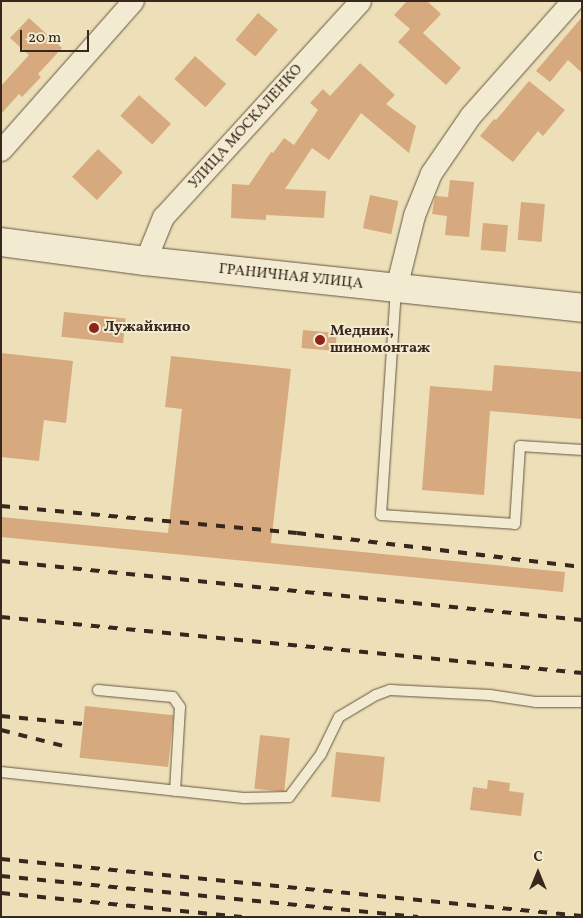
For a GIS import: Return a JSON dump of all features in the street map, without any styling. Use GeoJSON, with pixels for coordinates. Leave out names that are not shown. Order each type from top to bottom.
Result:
{"type":"FeatureCollection","features":[{"type":"Feature","properties":{"kind":"main road","name":"ГРАНИЧНАЯ УЛИЦА"},"geometry":{"type":"LineString","coordinates":[[1,242],[145,261],[582,308]]}},
{"type":"Feature","properties":{"kind":"street"},"geometry":{"type":"LineString","coordinates":[[1,150],[133,1]]}},
{"type":"Feature","properties":{"kind":"street","name":"УЛИЦА МОСКАЛЕНКО"},"geometry":{"type":"LineString","coordinates":[[145,261],[163,217],[360,1]]}},
{"type":"Feature","properties":{"kind":"street"},"geometry":{"type":"LineString","coordinates":[[396,288],[414,215],[431,173],[470,116],[572,1]]}},
{"type":"Feature","properties":{"kind":"lane"},"geometry":{"type":"LineString","coordinates":[[396,288],[382,515],[515,524],[520,446],[582,450]]}},
{"type":"Feature","properties":{"kind":"lane"},"geometry":{"type":"LineString","coordinates":[[98,690],[173,697],[180,707],[175,791]]}},
{"type":"Feature","properties":{"kind":"lane"},"geometry":{"type":"LineString","coordinates":[[1,772],[244,798],[288,797],[321,754],[339,717],[376,695],[390,690],[490,695],[536,702],[582,702]]}},
{"type":"Feature","properties":{"kind":"building"},"geometry":{"type":"Polygon","coordinates":[[[407,1],[427,1],[441,14],[423,33],[461,68],[446,85],[398,42],[410,29],[394,15],[407,1]]]}},
{"type":"Feature","properties":{"kind":"building"},"geometry":{"type":"Polygon","coordinates":[[[258,13],[278,30],[255,57],[236,40],[258,13]]]}},
{"type":"Feature","properties":{"kind":"building"},"geometry":{"type":"Polygon","coordinates":[[[582,17],[582,73],[568,60],[550,82],[536,71],[582,17]]]}},
{"type":"Feature","properties":{"kind":"building"},"geometry":{"type":"Polygon","coordinates":[[[29,18],[62,48],[38,74],[41,77],[22,97],[19,94],[1,114],[1,86],[29,55],[10,38],[29,18]]]}},
{"type":"Feature","properties":{"kind":"building"},"geometry":{"type":"Polygon","coordinates":[[[195,56],[226,84],[205,107],[174,79],[195,56]]]}},
{"type":"Feature","properties":{"kind":"building"},"geometry":{"type":"Polygon","coordinates":[[[360,63],[395,95],[386,104],[416,126],[409,153],[361,113],[329,160],[312,148],[285,189],[326,191],[324,218],[266,215],[266,220],[231,218],[232,184],[249,185],[271,152],[273,153],[284,138],[294,145],[318,110],[310,103],[323,89],[330,96],[360,63]]]}},
{"type":"Feature","properties":{"kind":"building"},"geometry":{"type":"Polygon","coordinates":[[[529,81],[565,110],[543,136],[538,131],[513,162],[480,136],[529,81]]]}},
{"type":"Feature","properties":{"kind":"building"},"geometry":{"type":"Polygon","coordinates":[[[139,95],[171,124],[152,145],[120,116],[139,95]]]}},
{"type":"Feature","properties":{"kind":"building"},"geometry":{"type":"Polygon","coordinates":[[[98,149],[123,172],[97,200],[72,177],[98,149]]]}},
{"type":"Feature","properties":{"kind":"building"},"geometry":{"type":"Polygon","coordinates":[[[450,180],[474,182],[469,237],[445,235],[447,216],[432,214],[435,196],[448,197],[450,180]]]}},
{"type":"Feature","properties":{"kind":"building"},"geometry":{"type":"Polygon","coordinates":[[[370,195],[398,201],[391,234],[363,228],[370,195]]]}},
{"type":"Feature","properties":{"kind":"building"},"geometry":{"type":"Polygon","coordinates":[[[521,202],[545,204],[542,242],[518,240],[521,202]]]}},
{"type":"Feature","properties":{"kind":"building"},"geometry":{"type":"Polygon","coordinates":[[[483,223],[508,225],[506,252],[481,250],[483,223]]]}},
{"type":"Feature","properties":{"kind":"building","name":"Лужайкино"},"geometry":{"type":"Polygon","coordinates":[[[64,312],[126,318],[123,343],[61,337],[64,312]]]}},
{"type":"Feature","properties":{"kind":"building","name":"Медник, шиномонтаж"},"geometry":{"type":"Polygon","coordinates":[[[303,330],[337,333],[335,351],[301,348],[303,330]]]}},
{"type":"Feature","properties":{"kind":"building"},"geometry":{"type":"Polygon","coordinates":[[[1,353],[73,361],[66,423],[44,420],[39,461],[1,457],[1,353]]]}},
{"type":"Feature","properties":{"kind":"building"},"geometry":{"type":"Polygon","coordinates":[[[171,356],[291,369],[271,543],[565,572],[563,592],[1,537],[1,517],[168,533],[182,409],[165,407],[171,356]]]}},
{"type":"Feature","properties":{"kind":"building"},"geometry":{"type":"Polygon","coordinates":[[[494,365],[582,372],[582,419],[490,411],[484,495],[422,490],[430,386],[492,391],[494,365]]]}},
{"type":"Feature","properties":{"kind":"building"},"geometry":{"type":"Polygon","coordinates":[[[85,706],[174,715],[168,767],[80,758],[85,706]]]}},
{"type":"Feature","properties":{"kind":"building"},"geometry":{"type":"Polygon","coordinates":[[[260,735],[290,738],[284,792],[254,789],[260,735]]]}},
{"type":"Feature","properties":{"kind":"building"},"geometry":{"type":"Polygon","coordinates":[[[336,752],[385,757],[380,802],[331,797],[336,752]]]}},
{"type":"Feature","properties":{"kind":"building"},"geometry":{"type":"Polygon","coordinates":[[[488,780],[510,783],[509,791],[524,793],[521,816],[470,810],[473,787],[487,789],[488,780]]]}},
{"type":"Feature","properties":{"kind":"railway"},"geometry":{"type":"LineString","coordinates":[[1,506],[297,533],[582,567]]}},
{"type":"Feature","properties":{"kind":"railway"},"geometry":{"type":"LineString","coordinates":[[1,561],[582,620]]}},
{"type":"Feature","properties":{"kind":"railway"},"geometry":{"type":"LineString","coordinates":[[1,617],[582,673]]}},
{"type":"Feature","properties":{"kind":"railway"},"geometry":{"type":"LineString","coordinates":[[1,716],[83,724]]}},
{"type":"Feature","properties":{"kind":"railway"},"geometry":{"type":"LineString","coordinates":[[1,730],[67,747]]}},
{"type":"Feature","properties":{"kind":"railway"},"geometry":{"type":"LineString","coordinates":[[1,859],[582,916]]}},
{"type":"Feature","properties":{"kind":"railway"},"geometry":{"type":"LineString","coordinates":[[1,876],[418,917]]}},
{"type":"Feature","properties":{"kind":"railway"},"geometry":{"type":"LineString","coordinates":[[1,893],[242,917]]}},
{"type":"Feature","properties":{"kind":"place","name":"Лужайкино"},"geometry":{"type":"Point","coordinates":[94,328]}},
{"type":"Feature","properties":{"kind":"place","name":"Медник, шиномонтаж"},"geometry":{"type":"Point","coordinates":[320,340]}}]}
